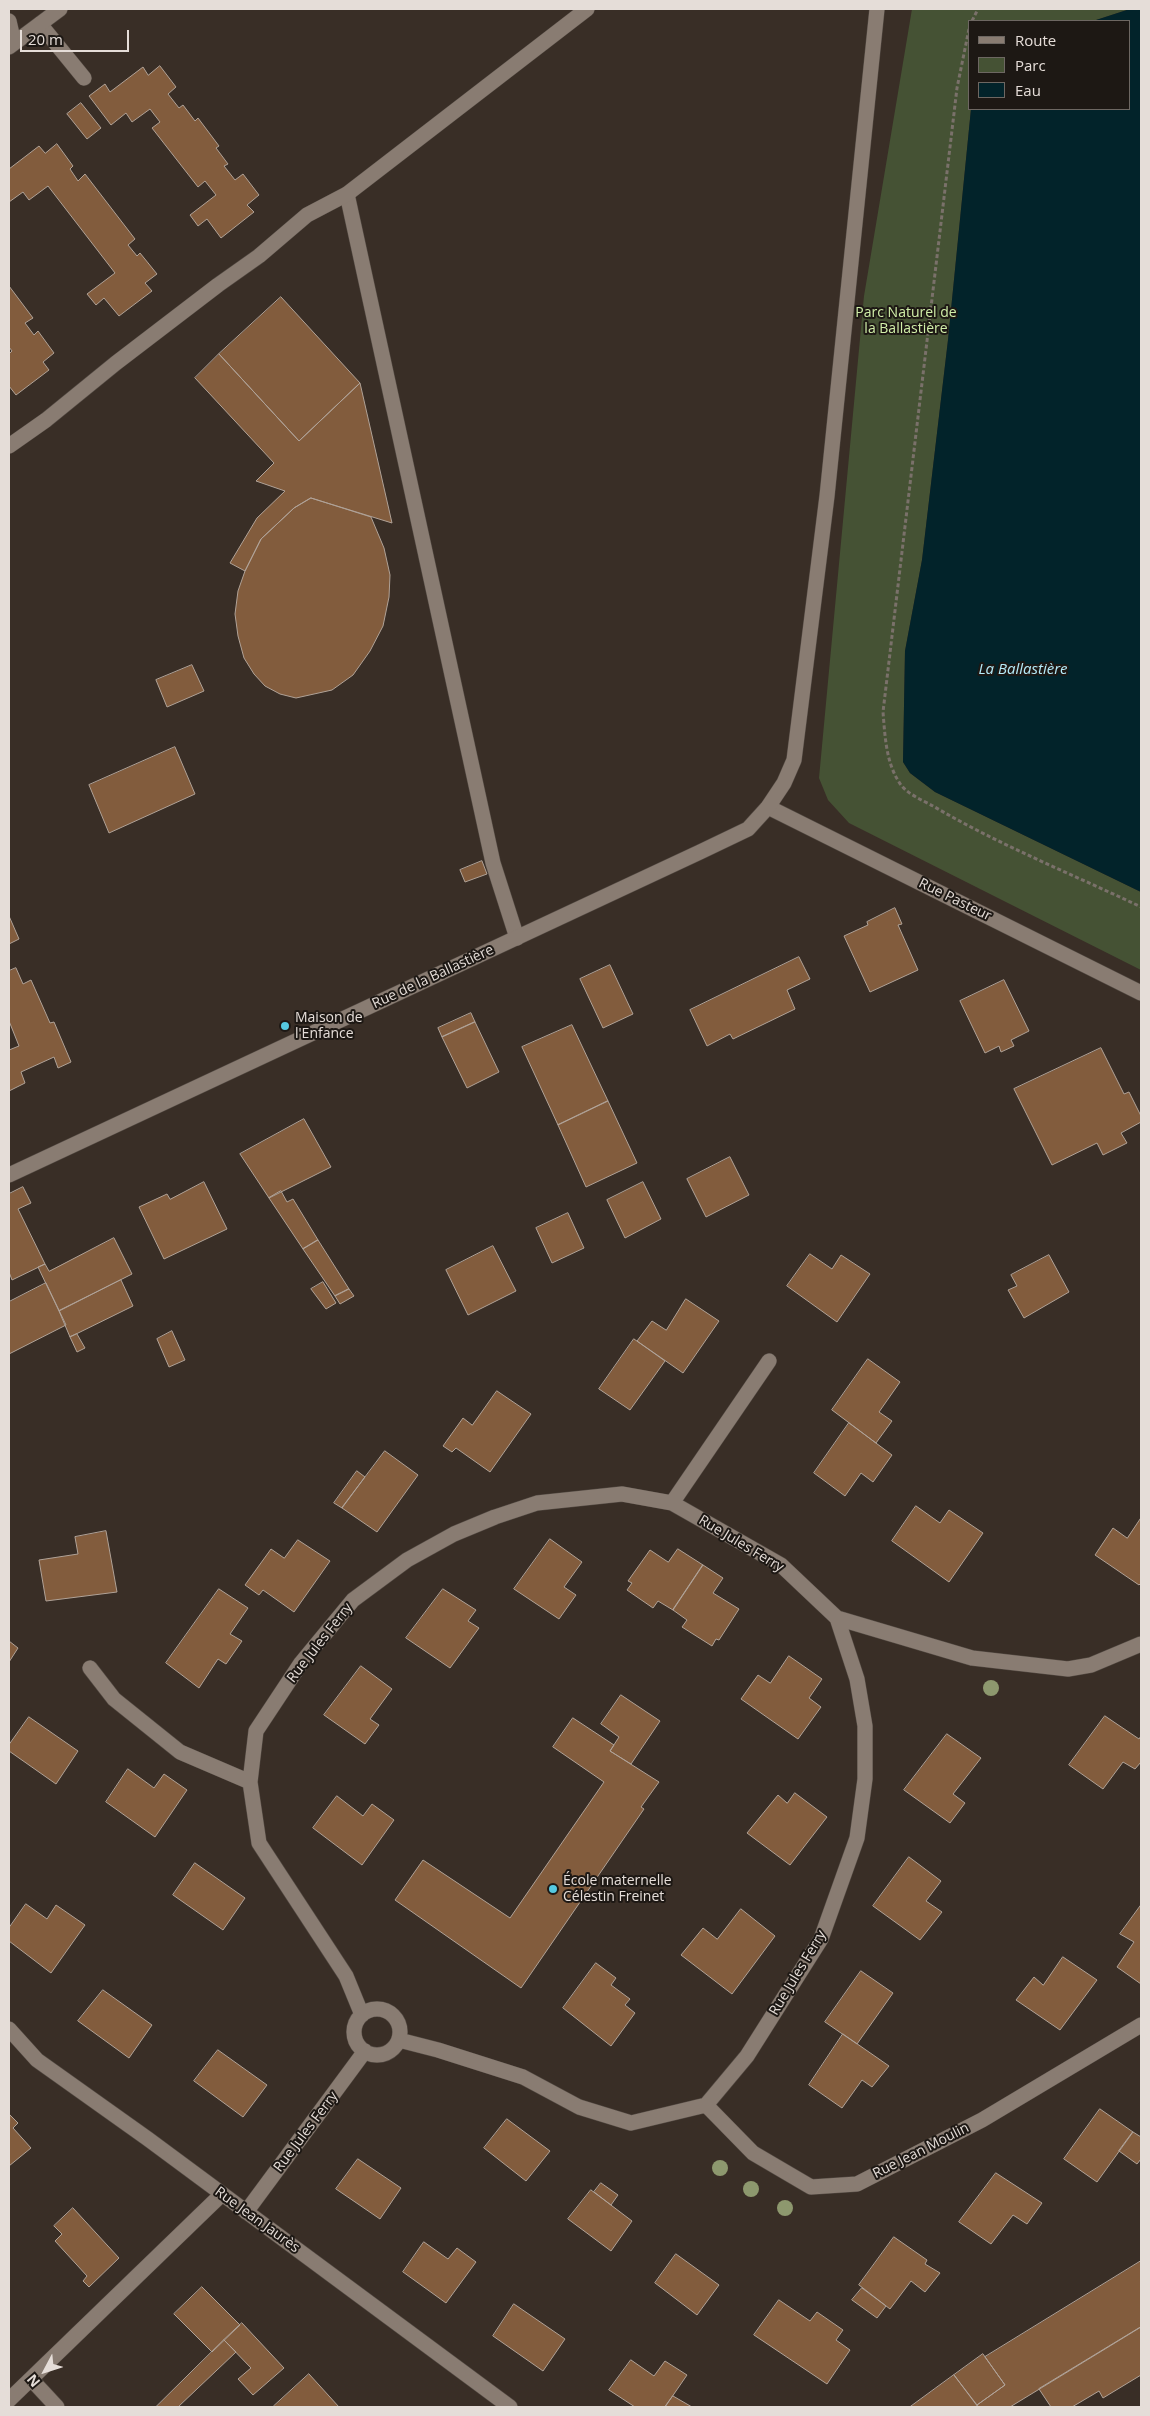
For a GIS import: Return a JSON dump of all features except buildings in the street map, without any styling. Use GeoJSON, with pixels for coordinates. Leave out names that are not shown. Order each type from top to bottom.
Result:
{"type":"FeatureCollection","features":[{"type":"Feature","properties":{"kind":"street"},"geometry":{"type":"LineString","coordinates":[[9,21],[12,45],[60,9]]}},
{"type":"Feature","properties":{"kind":"street"},"geometry":{"type":"LineString","coordinates":[[9,446],[46,420],[116,363],[218,285],[259,256],[307,215],[348,194],[587,9]]}},
{"type":"Feature","properties":{"kind":"street","name":"Rue de la Ballastière"},"geometry":{"type":"LineString","coordinates":[[9,1175],[748,828],[768,807],[784,784],[794,760],[828,486],[877,9]]}},
{"type":"Feature","properties":{"kind":"street"},"geometry":{"type":"LineString","coordinates":[[40,24],[84,78]]}},
{"type":"Feature","properties":{"kind":"street"},"geometry":{"type":"LineString","coordinates":[[348,194],[493,863],[517,938]]}},
{"type":"Feature","properties":{"kind":"street","name":"Rue Pasteur"},"geometry":{"type":"LineString","coordinates":[[768,807],[1141,993]]}},
{"type":"Feature","properties":{"kind":"street"},"geometry":{"type":"LineString","coordinates":[[672,1503],[769,1361]]}},
{"type":"Feature","properties":{"kind":"street","name":"Rue Jules Ferry"},"geometry":{"type":"LineString","coordinates":[[362,2015],[346,1976],[259,1842],[250,1782],[256,1732],[301,1663],[353,1600],[407,1560],[454,1534],[537,1502],[622,1494],[672,1503],[781,1566],[837,1618],[856,1679],[866,1726],[865,1779],[857,1838],[821,1939],[747,2056],[706,2104]]}},
{"type":"Feature","properties":{"kind":"street"},"geometry":{"type":"LineString","coordinates":[[837,1618],[972,1658],[1068,1670],[1092,1665],[1141,1644]]}},
{"type":"Feature","properties":{"kind":"street"},"geometry":{"type":"LineString","coordinates":[[90,1668],[114,1698],[180,1752],[250,1782]]}},
{"type":"Feature","properties":{"kind":"street"},"geometry":{"type":"LineString","coordinates":[[376,2009],[390,2013],[399,2025],[399,2040],[390,2051],[378,2055],[365,2051],[360,2047],[355,2034],[355,2027],[362,2015],[376,2009]]}},
{"type":"Feature","properties":{"kind":"street","name":"Rue Jean Moulin"},"geometry":{"type":"LineString","coordinates":[[706,2104],[752,2153],[811,2187],[857,2184],[982,2120],[1141,2025]]}},
{"type":"Feature","properties":{"kind":"street","name":"Rue Jean Jaurès"},"geometry":{"type":"LineString","coordinates":[[9,2029],[37,2060],[510,2407]]}},
{"type":"Feature","properties":{"kind":"street"},"geometry":{"type":"LineString","coordinates":[[399,2040],[438,2050],[523,2077],[578,2107],[631,2123],[706,2104]]}},
{"type":"Feature","properties":{"kind":"street","name":"Rue Jules Ferry"},"geometry":{"type":"LineString","coordinates":[[246,2212],[365,2051]]}},
{"type":"Feature","properties":{"kind":"street"},"geometry":{"type":"LineString","coordinates":[[9,2400],[222,2194]]}},
{"type":"Feature","properties":{"kind":"street"},"geometry":{"type":"LineString","coordinates":[[31,2379],[57,2407]]}},
{"type":"Feature","properties":{"kind":"path"},"geometry":{"type":"LineString","coordinates":[[968,34],[957,88],[884,702],[885,739],[889,757],[900,784],[915,796],[953,818],[1141,907]]}},
{"type":"Feature","properties":{"kind":"green space","name":"Parc Naturel de la Ballastière"},"geometry":{"type":"Polygon","coordinates":[[[912,9],[1130,9],[1096,20],[968,20],[968,110],[971,110],[948,340],[922,560],[905,651],[903,762],[910,773],[935,792],[1141,892],[1141,970],[849,823],[828,800],[819,778],[864,296],[912,9]]]}},
{"type":"Feature","properties":{"kind":"water","name":"La Ballastière"},"geometry":{"type":"Polygon","coordinates":[[[1130,9],[1141,9],[1141,892],[935,792],[910,773],[903,762],[905,651],[922,560],[948,340],[971,110],[1130,110],[1130,20],[1096,20],[1130,9]]]}},
{"type":"Feature","properties":{"kind":"place","name":"Maison de l'Enfance"},"geometry":{"type":"Point","coordinates":[285,1026]}},
{"type":"Feature","properties":{"kind":"place","name":"École maternelle Célestin Freinet"},"geometry":{"type":"Point","coordinates":[553,1889]}}]}
